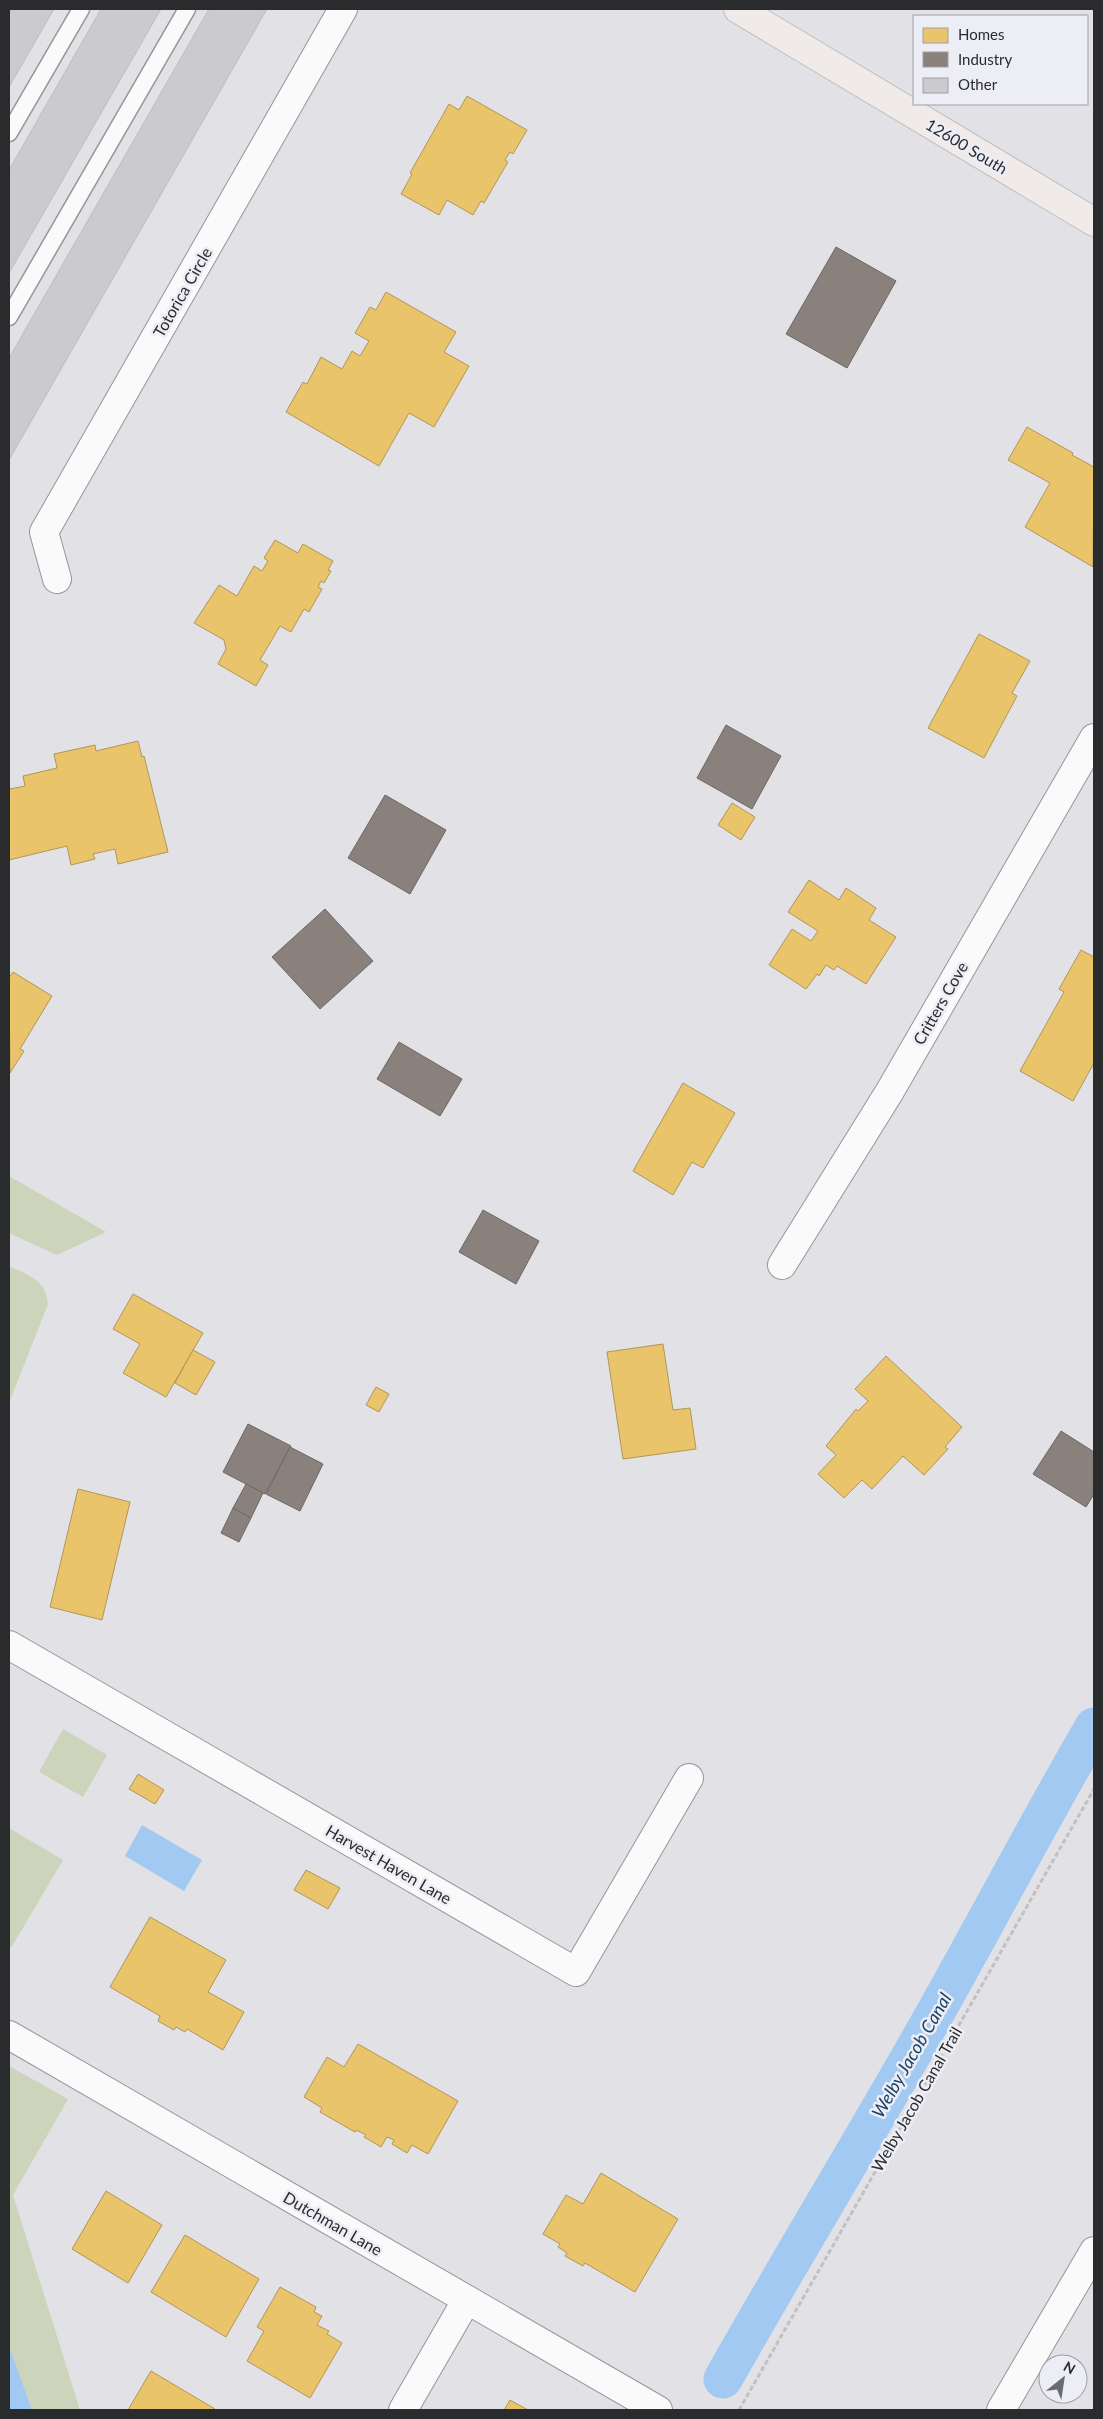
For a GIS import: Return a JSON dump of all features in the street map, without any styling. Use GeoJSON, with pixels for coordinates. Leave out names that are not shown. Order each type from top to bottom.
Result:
{"type":"FeatureCollection","features":[{"type":"Feature","properties":{"kind":"main road","name":"12600 South"},"geometry":{"type":"LineString","coordinates":[[738,9],[1094,222]]}},
{"type":"Feature","properties":{"kind":"street","name":"Totorica Circle"},"geometry":{"type":"LineString","coordinates":[[57,579],[44,532],[343,9]]}},
{"type":"Feature","properties":{"kind":"street","name":"Critters Cove"},"geometry":{"type":"LineString","coordinates":[[782,1265],[890,1091],[1094,738]]}},
{"type":"Feature","properties":{"kind":"street","name":"Harvest Haven Lane"},"geometry":{"type":"LineString","coordinates":[[9,1645],[576,1972],[689,1778]]}},
{"type":"Feature","properties":{"kind":"street","name":"Dutchman Lane"},"geometry":{"type":"LineString","coordinates":[[9,2034],[658,2410]]}},
{"type":"Feature","properties":{"kind":"street"},"geometry":{"type":"LineString","coordinates":[[1001,2410],[1094,2251]]}},
{"type":"Feature","properties":{"kind":"street"},"geometry":{"type":"LineString","coordinates":[[403,2410],[466,2300]]}},
{"type":"Feature","properties":{"kind":"lane"},"geometry":{"type":"LineString","coordinates":[[9,133],[81,9]]}},
{"type":"Feature","properties":{"kind":"lane"},"geometry":{"type":"LineString","coordinates":[[9,317],[187,9]]}},
{"type":"Feature","properties":{"kind":"path","name":"Welby Jacob Canal Trail"},"geometry":{"type":"LineString","coordinates":[[739,2410],[1094,1789]]}},
{"type":"Feature","properties":{"kind":"green space"},"geometry":{"type":"Polygon","coordinates":[[[9,1176],[106,1232],[57,1255],[9,1233],[9,1176]]]}},
{"type":"Feature","properties":{"kind":"green space"},"geometry":{"type":"Polygon","coordinates":[[[9,1266],[35,1279],[44,1289],[48,1304],[9,1403],[9,1266]]]}},
{"type":"Feature","properties":{"kind":"green space"},"geometry":{"type":"Polygon","coordinates":[[[63,1729],[107,1755],[83,1797],[39,1772],[63,1729]]]}},
{"type":"Feature","properties":{"kind":"green space"},"geometry":{"type":"Polygon","coordinates":[[[9,1828],[63,1860],[11,1948],[9,1947],[9,1828]]]}},
{"type":"Feature","properties":{"kind":"green space"},"geometry":{"type":"Polygon","coordinates":[[[9,2066],[68,2099],[13,2195],[80,2410],[9,2410],[9,2066]]]}},
{"type":"Feature","properties":{"kind":"water"},"geometry":{"type":"Polygon","coordinates":[[[142,1825],[202,1860],[184,1891],[125,1856],[142,1825]]]}},
{"type":"Feature","properties":{"kind":"water"},"geometry":{"type":"Polygon","coordinates":[[[9,2346],[32,2410],[9,2410],[9,2346]]]}},
{"type":"Feature","properties":{"kind":"building: Homes"},"geometry":{"type":"Polygon","coordinates":[[[467,96],[527,130],[513,154],[510,152],[505,160],[508,162],[484,203],[481,201],[473,215],[447,200],[439,215],[401,194],[412,174],[410,173],[449,104],[459,110],[467,96]]]}},
{"type":"Feature","properties":{"kind":"building: Homes"},"geometry":{"type":"Polygon","coordinates":[[[386,292],[456,332],[444,352],[469,366],[434,427],[409,413],[379,466],[286,412],[303,382],[307,384],[321,357],[342,369],[352,351],[360,356],[369,341],[355,333],[370,307],[376,310],[386,292]]]}},
{"type":"Feature","properties":{"kind":"building: Homes"},"geometry":{"type":"Polygon","coordinates":[[[1027,427],[1094,467],[1093,567],[1025,527],[1050,483],[1008,460],[1027,427]]]}},
{"type":"Feature","properties":{"kind":"building: Homes"},"geometry":{"type":"Polygon","coordinates":[[[275,540],[298,553],[303,544],[333,561],[328,570],[331,571],[324,583],[321,581],[318,587],[322,589],[309,612],[304,609],[291,632],[280,626],[260,660],[268,665],[256,686],[218,664],[226,649],[224,640],[194,623],[219,585],[237,596],[254,566],[262,571],[268,561],[264,558],[275,540]]]}},
{"type":"Feature","properties":{"kind":"building: Homes"},"geometry":{"type":"Polygon","coordinates":[[[979,634],[1030,661],[1012,693],[1017,696],[984,758],[928,728],[979,634]]]}},
{"type":"Feature","properties":{"kind":"building: Homes"},"geometry":{"type":"Polygon","coordinates":[[[138,741],[142,757],[144,756],[168,852],[118,864],[115,849],[93,854],[95,859],[71,865],[67,846],[9,860],[9,784],[10,789],[25,786],[23,776],[57,768],[54,754],[95,745],[96,751],[138,741]]]}},
{"type":"Feature","properties":{"kind":"building: Homes"},"geometry":{"type":"Polygon","coordinates":[[[732,803],[755,817],[741,840],[718,825],[732,803]]]}},
{"type":"Feature","properties":{"kind":"building: Homes"},"geometry":{"type":"Polygon","coordinates":[[[809,880],[839,900],[846,888],[876,908],[869,920],[896,937],[866,984],[837,966],[834,970],[826,965],[819,976],[817,974],[806,989],[769,965],[792,929],[811,941],[818,931],[788,912],[809,880]]]}},
{"type":"Feature","properties":{"kind":"building: Homes"},"geometry":{"type":"Polygon","coordinates":[[[1081,950],[1094,957],[1094,1063],[1073,1101],[1020,1071],[1064,992],[1059,989],[1081,950]]]}},
{"type":"Feature","properties":{"kind":"building: Homes"},"geometry":{"type":"Polygon","coordinates":[[[13,972],[52,996],[20,1049],[24,1051],[10,1073],[9,978],[13,972]]]}},
{"type":"Feature","properties":{"kind":"building: Homes"},"geometry":{"type":"Polygon","coordinates":[[[683,1083],[735,1113],[703,1168],[692,1162],[673,1195],[633,1171],[683,1083]]]}},
{"type":"Feature","properties":{"kind":"building: Homes"},"geometry":{"type":"Polygon","coordinates":[[[133,1294],[203,1333],[166,1397],[123,1373],[140,1344],[113,1329],[133,1294]]]}},
{"type":"Feature","properties":{"kind":"building: Homes"},"geometry":{"type":"Polygon","coordinates":[[[663,1344],[673,1410],[690,1408],[696,1449],[623,1459],[607,1352],[663,1344]]]}},
{"type":"Feature","properties":{"kind":"building: Homes"},"geometry":{"type":"Polygon","coordinates":[[[193,1350],[215,1362],[196,1395],[175,1383],[193,1350]]]}},
{"type":"Feature","properties":{"kind":"building: Homes"},"geometry":{"type":"Polygon","coordinates":[[[886,1356],[962,1427],[945,1447],[948,1449],[924,1475],[903,1456],[872,1489],[862,1480],[844,1498],[818,1474],[836,1455],[826,1446],[856,1409],[858,1411],[868,1401],[855,1389],[886,1356]]]}},
{"type":"Feature","properties":{"kind":"building: Homes"},"geometry":{"type":"Polygon","coordinates":[[[376,1387],[389,1394],[379,1412],[366,1405],[376,1387]]]}},
{"type":"Feature","properties":{"kind":"building: Homes"},"geometry":{"type":"Polygon","coordinates":[[[78,1489],[130,1502],[102,1620],[50,1607],[78,1489]]]}},
{"type":"Feature","properties":{"kind":"building: Homes"},"geometry":{"type":"Polygon","coordinates":[[[138,1774],[164,1790],[155,1804],[129,1789],[138,1774]]]}},
{"type":"Feature","properties":{"kind":"building: Homes"},"geometry":{"type":"Polygon","coordinates":[[[306,1870],[340,1888],[328,1909],[294,1890],[306,1870]]]}},
{"type":"Feature","properties":{"kind":"building: Homes"},"geometry":{"type":"Polygon","coordinates":[[[150,1917],[226,1960],[208,1992],[244,2012],[223,2050],[187,2029],[185,2032],[176,2027],[174,2030],[158,2021],[160,2016],[110,1987],[150,1917]]]}},
{"type":"Feature","properties":{"kind":"building: Homes"},"geometry":{"type":"Polygon","coordinates":[[[358,2044],[458,2101],[428,2154],[412,2145],[407,2153],[392,2144],[394,2140],[387,2137],[381,2147],[364,2137],[366,2135],[356,2130],[355,2132],[320,2112],[322,2108],[304,2097],[327,2057],[344,2067],[358,2044]]]}},
{"type":"Feature","properties":{"kind":"building: Homes"},"geometry":{"type":"Polygon","coordinates":[[[601,2173],[678,2219],[635,2292],[585,2263],[583,2266],[565,2256],[567,2253],[558,2247],[560,2244],[543,2234],[566,2195],[583,2204],[601,2173]]]}},
{"type":"Feature","properties":{"kind":"building: Homes"},"geometry":{"type":"Polygon","coordinates":[[[106,2191],[162,2225],[128,2283],[72,2249],[106,2191]]]}},
{"type":"Feature","properties":{"kind":"building: Homes"},"geometry":{"type":"Polygon","coordinates":[[[185,2235],[259,2279],[226,2337],[151,2292],[185,2235]]]}},
{"type":"Feature","properties":{"kind":"building: Homes"},"geometry":{"type":"Polygon","coordinates":[[[280,2287],[316,2307],[314,2312],[322,2316],[317,2325],[329,2331],[327,2334],[342,2343],[310,2398],[247,2361],[264,2331],[257,2327],[280,2287]]]}},
{"type":"Feature","properties":{"kind":"building: Homes"},"geometry":{"type":"Polygon","coordinates":[[[151,2371],[215,2409],[128,2410],[151,2371]]]}},
{"type":"Feature","properties":{"kind":"building: Homes"},"geometry":{"type":"Polygon","coordinates":[[[510,2400],[528,2410],[504,2410],[510,2400]]]}},
{"type":"Feature","properties":{"kind":"building: Industry"},"geometry":{"type":"Polygon","coordinates":[[[836,247],[896,281],[847,368],[786,334],[836,247]]]}},
{"type":"Feature","properties":{"kind":"building: Industry"},"geometry":{"type":"Polygon","coordinates":[[[726,725],[781,756],[752,809],[697,778],[726,725]]]}},
{"type":"Feature","properties":{"kind":"building: Industry"},"geometry":{"type":"Polygon","coordinates":[[[385,795],[446,830],[410,894],[348,858],[385,795]]]}},
{"type":"Feature","properties":{"kind":"building: Industry"},"geometry":{"type":"Polygon","coordinates":[[[325,909],[373,961],[320,1009],[272,957],[325,909]]]}},
{"type":"Feature","properties":{"kind":"building: Industry"},"geometry":{"type":"Polygon","coordinates":[[[399,1042],[462,1079],[440,1116],[377,1079],[399,1042]]]}},
{"type":"Feature","properties":{"kind":"building: Industry"},"geometry":{"type":"Polygon","coordinates":[[[483,1210],[539,1241],[516,1284],[459,1252],[483,1210]]]}},
{"type":"Feature","properties":{"kind":"building: Industry"},"geometry":{"type":"Polygon","coordinates":[[[248,1424],[291,1446],[265,1494],[223,1472],[248,1424]]]}},
{"type":"Feature","properties":{"kind":"building: Industry"},"geometry":{"type":"Polygon","coordinates":[[[1061,1431],[1094,1452],[1094,1494],[1086,1507],[1033,1474],[1061,1431]]]}},
{"type":"Feature","properties":{"kind":"building: Industry"},"geometry":{"type":"Polygon","coordinates":[[[290,1447],[323,1464],[300,1511],[266,1494],[290,1447]]]}},
{"type":"Feature","properties":{"kind":"building: Industry"},"geometry":{"type":"Polygon","coordinates":[[[246,1484],[263,1493],[251,1518],[233,1508],[246,1484]]]}},
{"type":"Feature","properties":{"kind":"building: Industry"},"geometry":{"type":"Polygon","coordinates":[[[233,1508],[251,1518],[239,1542],[221,1533],[233,1508]]]}},
{"type":"Feature","properties":{"kind":"building: Other"},"geometry":{"type":"Polygon","coordinates":[[[9,9],[54,9],[9,87],[9,9]]]}},
{"type":"Feature","properties":{"kind":"building: Other"},"geometry":{"type":"Polygon","coordinates":[[[101,9],[161,9],[9,273],[9,170],[101,9]]]}},
{"type":"Feature","properties":{"kind":"building: Other"},"geometry":{"type":"Polygon","coordinates":[[[209,9],[267,9],[9,460],[9,358],[209,9]]]}},
{"type":"Feature","properties":{"kind":"waterway","name":"Welby Jacob Canal"},"geometry":{"type":"LineString","coordinates":[[723,2379],[904,2069],[1094,1727]]}}]}
